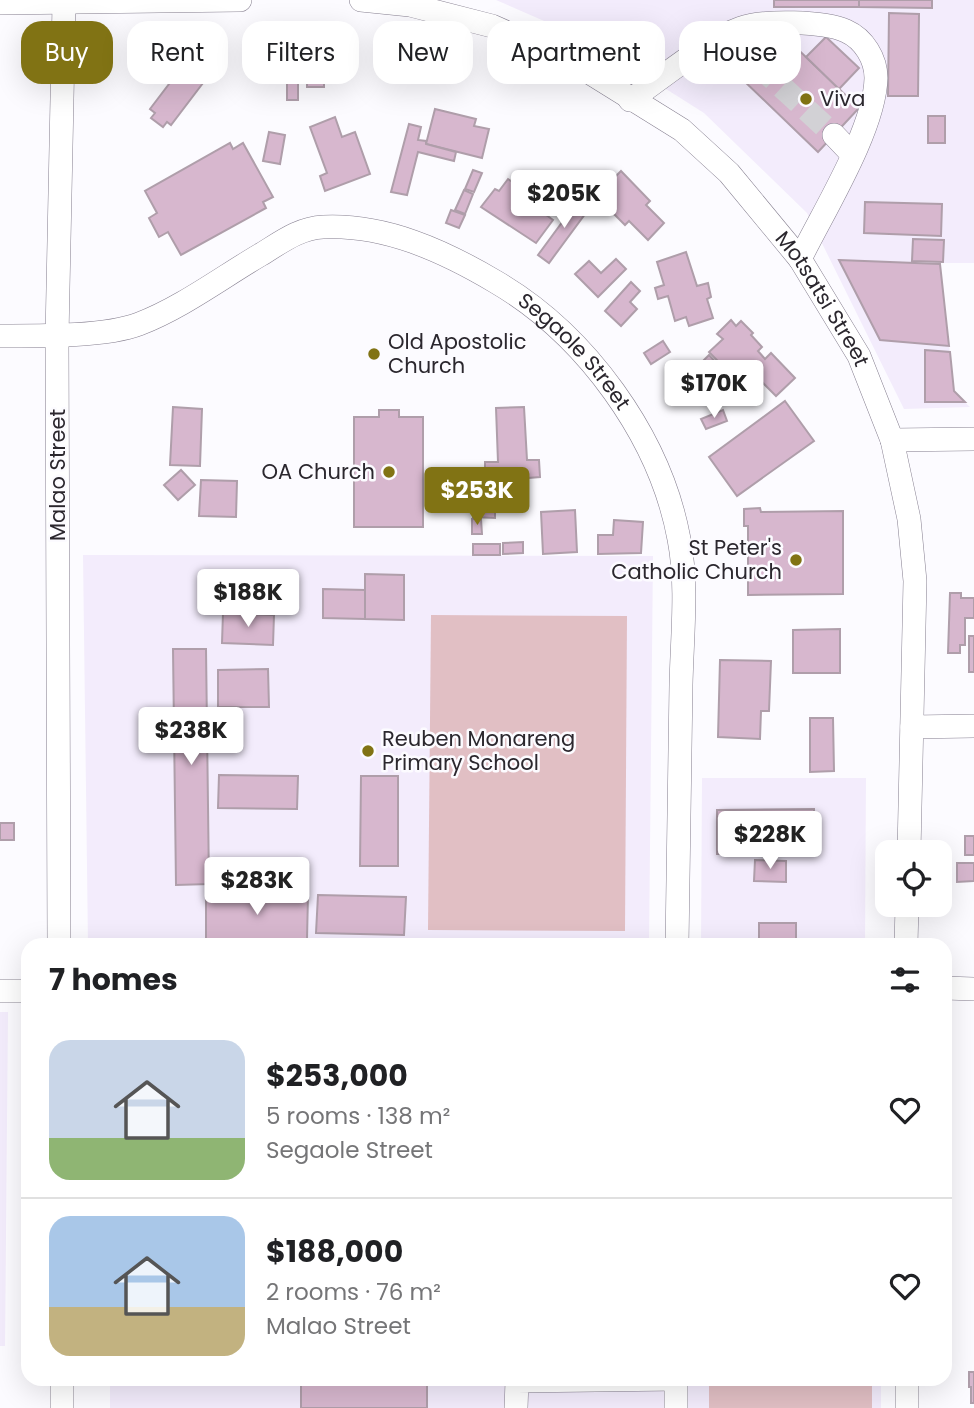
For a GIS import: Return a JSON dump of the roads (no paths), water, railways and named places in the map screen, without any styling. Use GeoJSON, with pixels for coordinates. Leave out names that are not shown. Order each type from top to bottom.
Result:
{"type":"FeatureCollection","features":[{"type":"Feature","properties":{"kind":"street"},"geometry":{"type":"LineString","coordinates":[[0,4],[240,0]]}},
{"type":"Feature","properties":{"kind":"street","name":"Motsatsi Street"},"geometry":{"type":"LineString","coordinates":[[361,0],[410,5],[492,26],[571,61],[682,130],[720,165],[800,259],[859,356],[892,440],[909,519],[915,581],[908,840]]}},
{"type":"Feature","properties":{"kind":"street","name":"Malao Street"},"geometry":{"type":"LineString","coordinates":[[59,938],[57,336],[64,4]]}},
{"type":"Feature","properties":{"kind":"street"},"geometry":{"type":"LineString","coordinates":[[800,259],[852,155],[864,124],[876,77],[870,53],[860,40],[845,30],[801,26]]}},
{"type":"Feature","properties":{"kind":"street"},"geometry":{"type":"LineString","coordinates":[[630,100],[679,67]]}},
{"type":"Feature","properties":{"kind":"street"},"geometry":{"type":"LineString","coordinates":[[834,135],[852,155]]}},
{"type":"Feature","properties":{"kind":"street","name":"Segaole Street"},"geometry":{"type":"LineString","coordinates":[[0,336],[57,336],[136,325],[169,309],[292,235],[321,227],[363,229],[423,245],[467,264],[510,290],[567,335],[600,371],[638,432],[663,485],[679,539],[683,604],[677,938]]}},
{"type":"Feature","properties":{"kind":"street"},"geometry":{"type":"LineString","coordinates":[[892,440],[974,439]]}},
{"type":"Feature","properties":{"kind":"street"},"geometry":{"type":"LineString","coordinates":[[912,727],[974,726]]}},
{"type":"Feature","properties":{"kind":"street"},"geometry":{"type":"LineString","coordinates":[[906,938],[907,917]]}},
{"type":"Feature","properties":{"kind":"street"},"geometry":{"type":"LineString","coordinates":[[952,988],[974,989]]}},
{"type":"Feature","properties":{"kind":"street"},"geometry":{"type":"LineString","coordinates":[[0,991],[21,991]]}},
{"type":"Feature","properties":{"kind":"street"},"geometry":{"type":"LineString","coordinates":[[62,1386],[62,1408]]}},
{"type":"Feature","properties":{"kind":"street"},"geometry":{"type":"LineString","coordinates":[[516,1408],[517,1386]]}},
{"type":"Feature","properties":{"kind":"street"},"geometry":{"type":"LineString","coordinates":[[676,1386],[676,1408]]}},
{"type":"Feature","properties":{"kind":"street"},"geometry":{"type":"LineString","coordinates":[[907,1386],[907,1408]]}},
{"type":"Feature","properties":{"kind":"tunnel"},"geometry":{"type":"LineString","coordinates":[[779,84],[834,135]]}},
{"type":"Feature","properties":{"kind":"place","name":"Viva"},"geometry":{"type":"Point","coordinates":[806,99]}},
{"type":"Feature","properties":{"kind":"place","name":"Old Apostolic Church"},"geometry":{"type":"Point","coordinates":[374,354]}},
{"type":"Feature","properties":{"kind":"place","name":"OA Church"},"geometry":{"type":"Point","coordinates":[389,472]}},
{"type":"Feature","properties":{"kind":"place","name":"St Peter's Catholic Church"},"geometry":{"type":"Point","coordinates":[796,560]}},
{"type":"Feature","properties":{"kind":"place","name":"Reuben Monareng Primary School"},"geometry":{"type":"Point","coordinates":[368,751]}}]}
